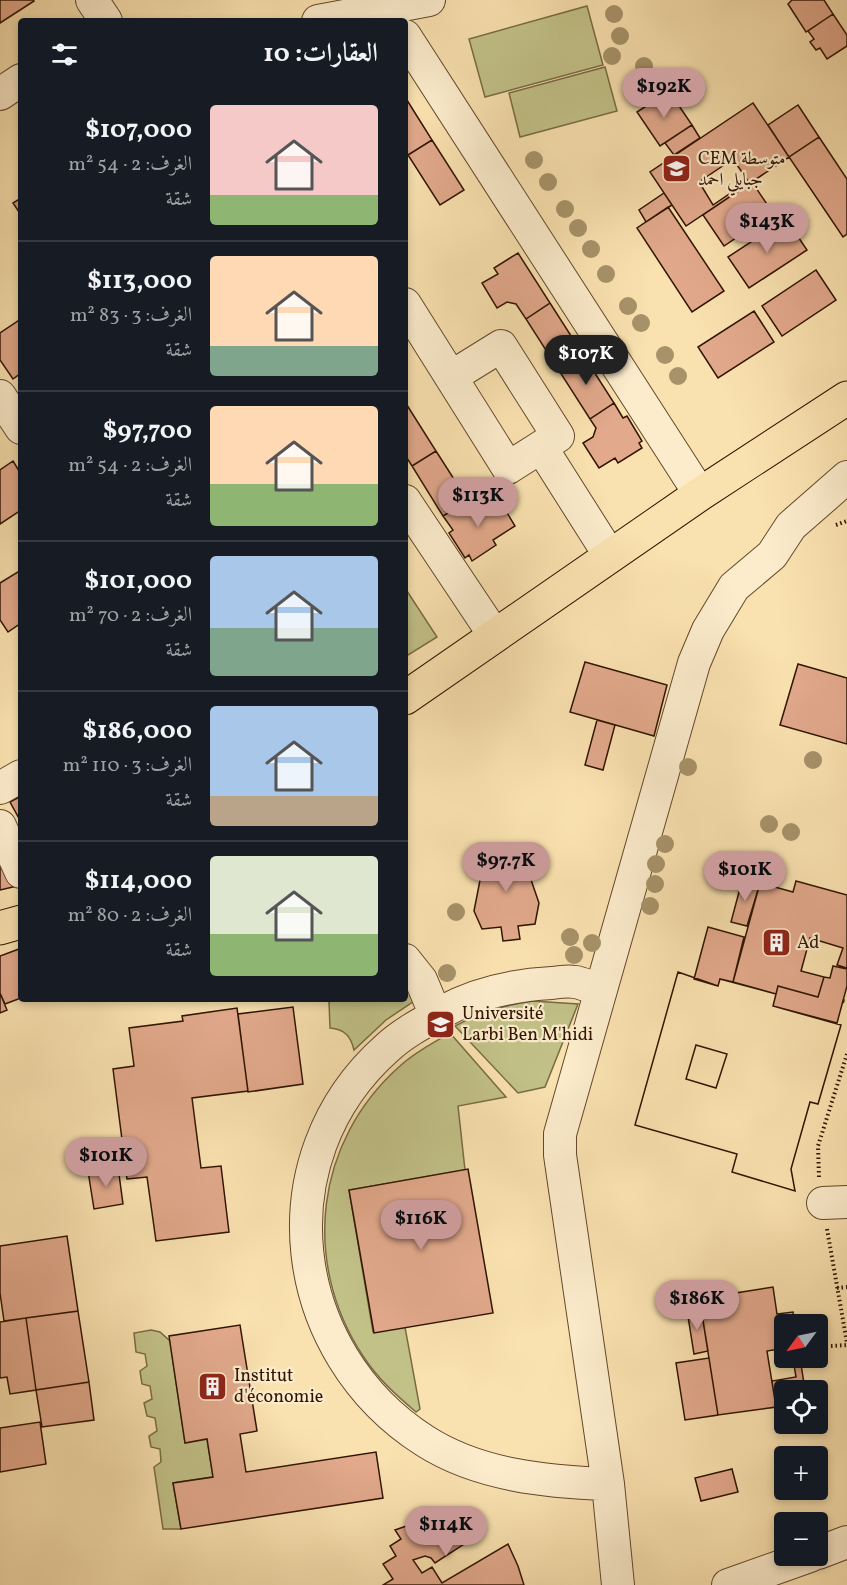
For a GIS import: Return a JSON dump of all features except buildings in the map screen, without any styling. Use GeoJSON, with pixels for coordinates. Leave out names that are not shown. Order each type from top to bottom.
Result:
{"type":"FeatureCollection","features":[{"type":"Feature","properties":{"kind":"main road"},"geometry":{"type":"LineString","coordinates":[[408,696],[700,494],[847,398]]}},
{"type":"Feature","properties":{"kind":"main road"},"geometry":{"type":"LineString","coordinates":[[0,928],[18,923]]}},
{"type":"Feature","properties":{"kind":"street"},"geometry":{"type":"LineString","coordinates":[[92,0],[104,18]]}},
{"type":"Feature","properties":{"kind":"street"},"geometry":{"type":"LineString","coordinates":[[349,18],[391,14],[429,0]]}},
{"type":"Feature","properties":{"kind":"street"},"geometry":{"type":"LineString","coordinates":[[408,41],[700,494]]}},
{"type":"Feature","properties":{"kind":"street"},"geometry":{"type":"LineString","coordinates":[[0,94],[18,82]]}},
{"type":"Feature","properties":{"kind":"street"},"geometry":{"type":"LineString","coordinates":[[408,309],[508,468],[558,436],[501,346],[451,377]]}},
{"type":"Feature","properties":{"kind":"street"},"geometry":{"type":"LineString","coordinates":[[541,447],[610,556]]}},
{"type":"Feature","properties":{"kind":"street"},"geometry":{"type":"LineString","coordinates":[[618,1585],[608,1484],[560,1155],[563,1117],[694,663],[708,630],[734,587],[772,555],[790,526],[847,477]]}},
{"type":"Feature","properties":{"kind":"street"},"geometry":{"type":"LineString","coordinates":[[408,506],[495,636]]}},
{"type":"Feature","properties":{"kind":"street"},"geometry":{"type":"LineString","coordinates":[[0,788],[18,778]]}},
{"type":"Feature","properties":{"kind":"street"},"geometry":{"type":"LineString","coordinates":[[0,826],[18,865]]}},
{"type":"Feature","properties":{"kind":"street"},"geometry":{"type":"LineString","coordinates":[[408,964],[421,980],[436,1016]]}},
{"type":"Feature","properties":{"kind":"street"},"geometry":{"type":"LineString","coordinates":[[601,990],[575,982],[516,987],[464,1000],[388,1047],[366,1069],[342,1103],[331,1121],[319,1150],[308,1197],[306,1246],[315,1296],[323,1321],[348,1368],[370,1396],[397,1421],[426,1442],[458,1458],[492,1470],[583,1483],[608,1484]]}},
{"type":"Feature","properties":{"kind":"street"},"geometry":{"type":"LineString","coordinates":[[828,1549],[847,1542]]}},
{"type":"Feature","properties":{"kind":"street"},"geometry":{"type":"LineString","coordinates":[[728,1585],[782,1566]]}},
{"type":"Feature","properties":{"kind":"path"},"geometry":{"type":"LineString","coordinates":[[837,1288],[847,1287]]}},
{"type":"Feature","properties":{"kind":"path"},"geometry":{"type":"LineString","coordinates":[[831,1346],[847,1345]]}},
{"type":"Feature","properties":{"kind":"green space"},"geometry":{"type":"Polygon","coordinates":[[[587,6],[603,65],[485,97],[469,39],[587,6]]]}},
{"type":"Feature","properties":{"kind":"green space"},"geometry":{"type":"Polygon","coordinates":[[[605,67],[617,111],[520,137],[509,93],[605,67]]]}},
{"type":"Feature","properties":{"kind":"green space"},"geometry":{"type":"Polygon","coordinates":[[[408,593],[437,637],[408,655],[408,593]]]}},
{"type":"Feature","properties":{"kind":"green space"},"geometry":{"type":"Polygon","coordinates":[[[408,978],[423,995],[386,1020],[354,1050],[346,1034],[330,1028],[329,1002],[408,1002],[408,978]]]}},
{"type":"Feature","properties":{"kind":"green space"},"geometry":{"type":"Polygon","coordinates":[[[533,1001],[578,1004],[545,1087],[518,1093],[455,1026],[493,1010],[533,1001]]]}},
{"type":"Feature","properties":{"kind":"green space"},"geometry":{"type":"Polygon","coordinates":[[[450,1033],[506,1097],[458,1106],[465,1170],[349,1190],[373,1332],[405,1327],[420,1409],[416,1412],[374,1372],[343,1320],[331,1282],[325,1243],[326,1204],[335,1166],[350,1130],[371,1096],[406,1061],[450,1033]]]}},
{"type":"Feature","properties":{"kind":"green space"},"geometry":{"type":"Polygon","coordinates":[[[151,1330],[160,1332],[170,1341],[185,1442],[207,1439],[213,1477],[173,1483],[181,1529],[163,1529],[154,1467],[161,1462],[160,1449],[151,1447],[149,1436],[157,1431],[155,1418],[147,1416],[144,1403],[152,1399],[150,1386],[142,1384],[140,1371],[147,1366],[145,1354],[136,1352],[134,1333],[151,1330]]]}},
{"type":"Feature","properties":{"kind":"place","name":"CEM متوسطة جبايلي احمد"},"geometry":{"type":"Point","coordinates":[677,169]}},
{"type":"Feature","properties":{"kind":"place","name":"Ad"},"geometry":{"type":"Point","coordinates":[776,943]}},
{"type":"Feature","properties":{"kind":"place","name":"Université Larbi Ben M'hidi"},"geometry":{"type":"Point","coordinates":[441,1024]}},
{"type":"Feature","properties":{"kind":"place","name":"Institut d'économie"},"geometry":{"type":"Point","coordinates":[213,1386]}}]}
